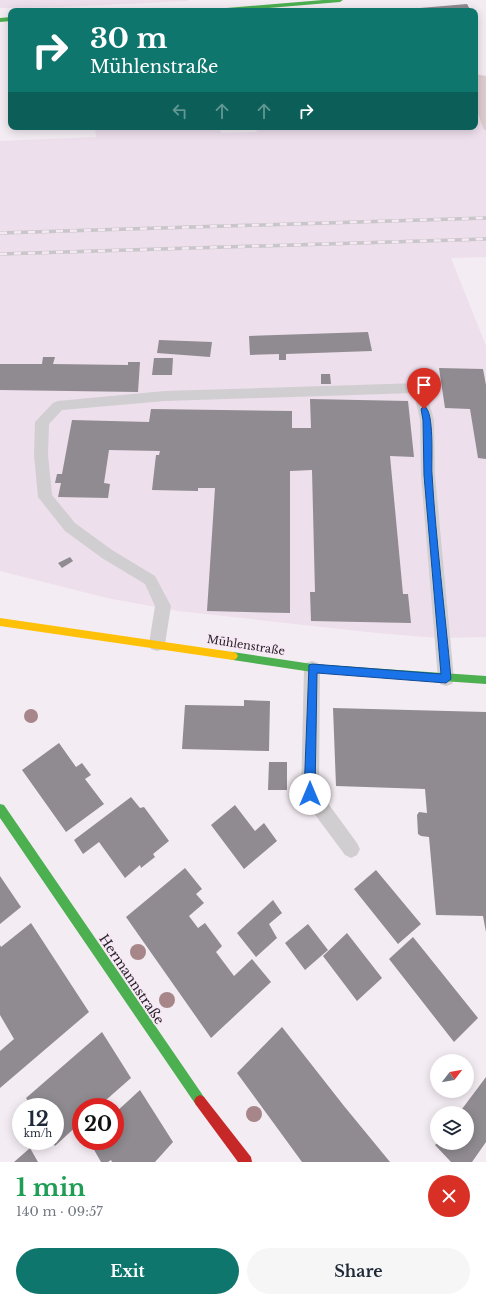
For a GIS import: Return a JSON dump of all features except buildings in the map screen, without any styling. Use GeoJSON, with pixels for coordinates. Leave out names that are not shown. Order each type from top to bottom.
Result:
{"type":"FeatureCollection","features":[{"type":"Feature","properties":{"kind":"street"},"geometry":{"type":"LineString","coordinates":[[256,8],[340,0]]}},
{"type":"Feature","properties":{"kind":"street","name":"Mühlenstraße"},"geometry":{"type":"LineString","coordinates":[[2,622],[312,668],[446,679],[486,680]]}},
{"type":"Feature","properties":{"kind":"street","name":"Hermannstraße"},"geometry":{"type":"LineString","coordinates":[[0,809],[199,1100],[246,1162]]}},
{"type":"Feature","properties":{"kind":"lane"},"geometry":{"type":"LineString","coordinates":[[158,644],[163,606],[150,580],[107,554],[70,527],[45,497],[41,455],[42,422],[58,406],[164,396],[419,388],[427,420],[428,475],[446,679]]}},
{"type":"Feature","properties":{"kind":"lane"},"geometry":{"type":"LineString","coordinates":[[312,668],[310,794],[351,849]]}},
{"type":"Feature","properties":{"kind":"shaded area"},"geometry":{"type":"Polygon","coordinates":[[[0,0],[189,1],[60,7],[0,8],[0,0]]]}},
{"type":"Feature","properties":{"kind":"shaded area"},"geometry":{"type":"Polygon","coordinates":[[[478,75],[486,76],[486,130],[484,130],[478,114],[478,75]]]}},
{"type":"Feature","properties":{"kind":"shaded area"},"geometry":{"type":"Polygon","coordinates":[[[478,114],[484,130],[486,130],[486,257],[451,258],[486,346],[486,637],[438,638],[377,633],[178,611],[107,598],[0,571],[0,141],[96,137],[95,130],[220,130],[221,133],[257,132],[257,130],[478,130],[478,114]]]}},
{"type":"Feature","properties":{"kind":"railway"},"geometry":{"type":"LineString","coordinates":[[0,233],[486,218]]}},
{"type":"Feature","properties":{"kind":"railway"},"geometry":{"type":"LineString","coordinates":[[0,254],[486,239]]}},
{"type":"Feature","properties":{"kind":"traffic: fast"},"geometry":{"type":"LineString","coordinates":[[249,8],[340,0]]}},
{"type":"Feature","properties":{"kind":"traffic: fast"},"geometry":{"type":"LineString","coordinates":[[0,20],[8,19]]}},
{"type":"Feature","properties":{"kind":"traffic: fast"},"geometry":{"type":"LineString","coordinates":[[233,656],[312,668],[486,680]]}},
{"type":"Feature","properties":{"kind":"traffic: fast"},"geometry":{"type":"LineString","coordinates":[[0,809],[200,1101]]}},
{"type":"Feature","properties":{"kind":"traffic: slow"},"geometry":{"type":"LineString","coordinates":[[0,622],[233,656]]}},
{"type":"Feature","properties":{"kind":"traffic: jam"},"geometry":{"type":"LineString","coordinates":[[200,1101],[246,1162]]}},
{"type":"Feature","properties":{"kind":"route"},"geometry":{"type":"LineString","coordinates":[[310,794],[312,668],[446,679],[428,475],[427,420],[424,409]]}}]}
